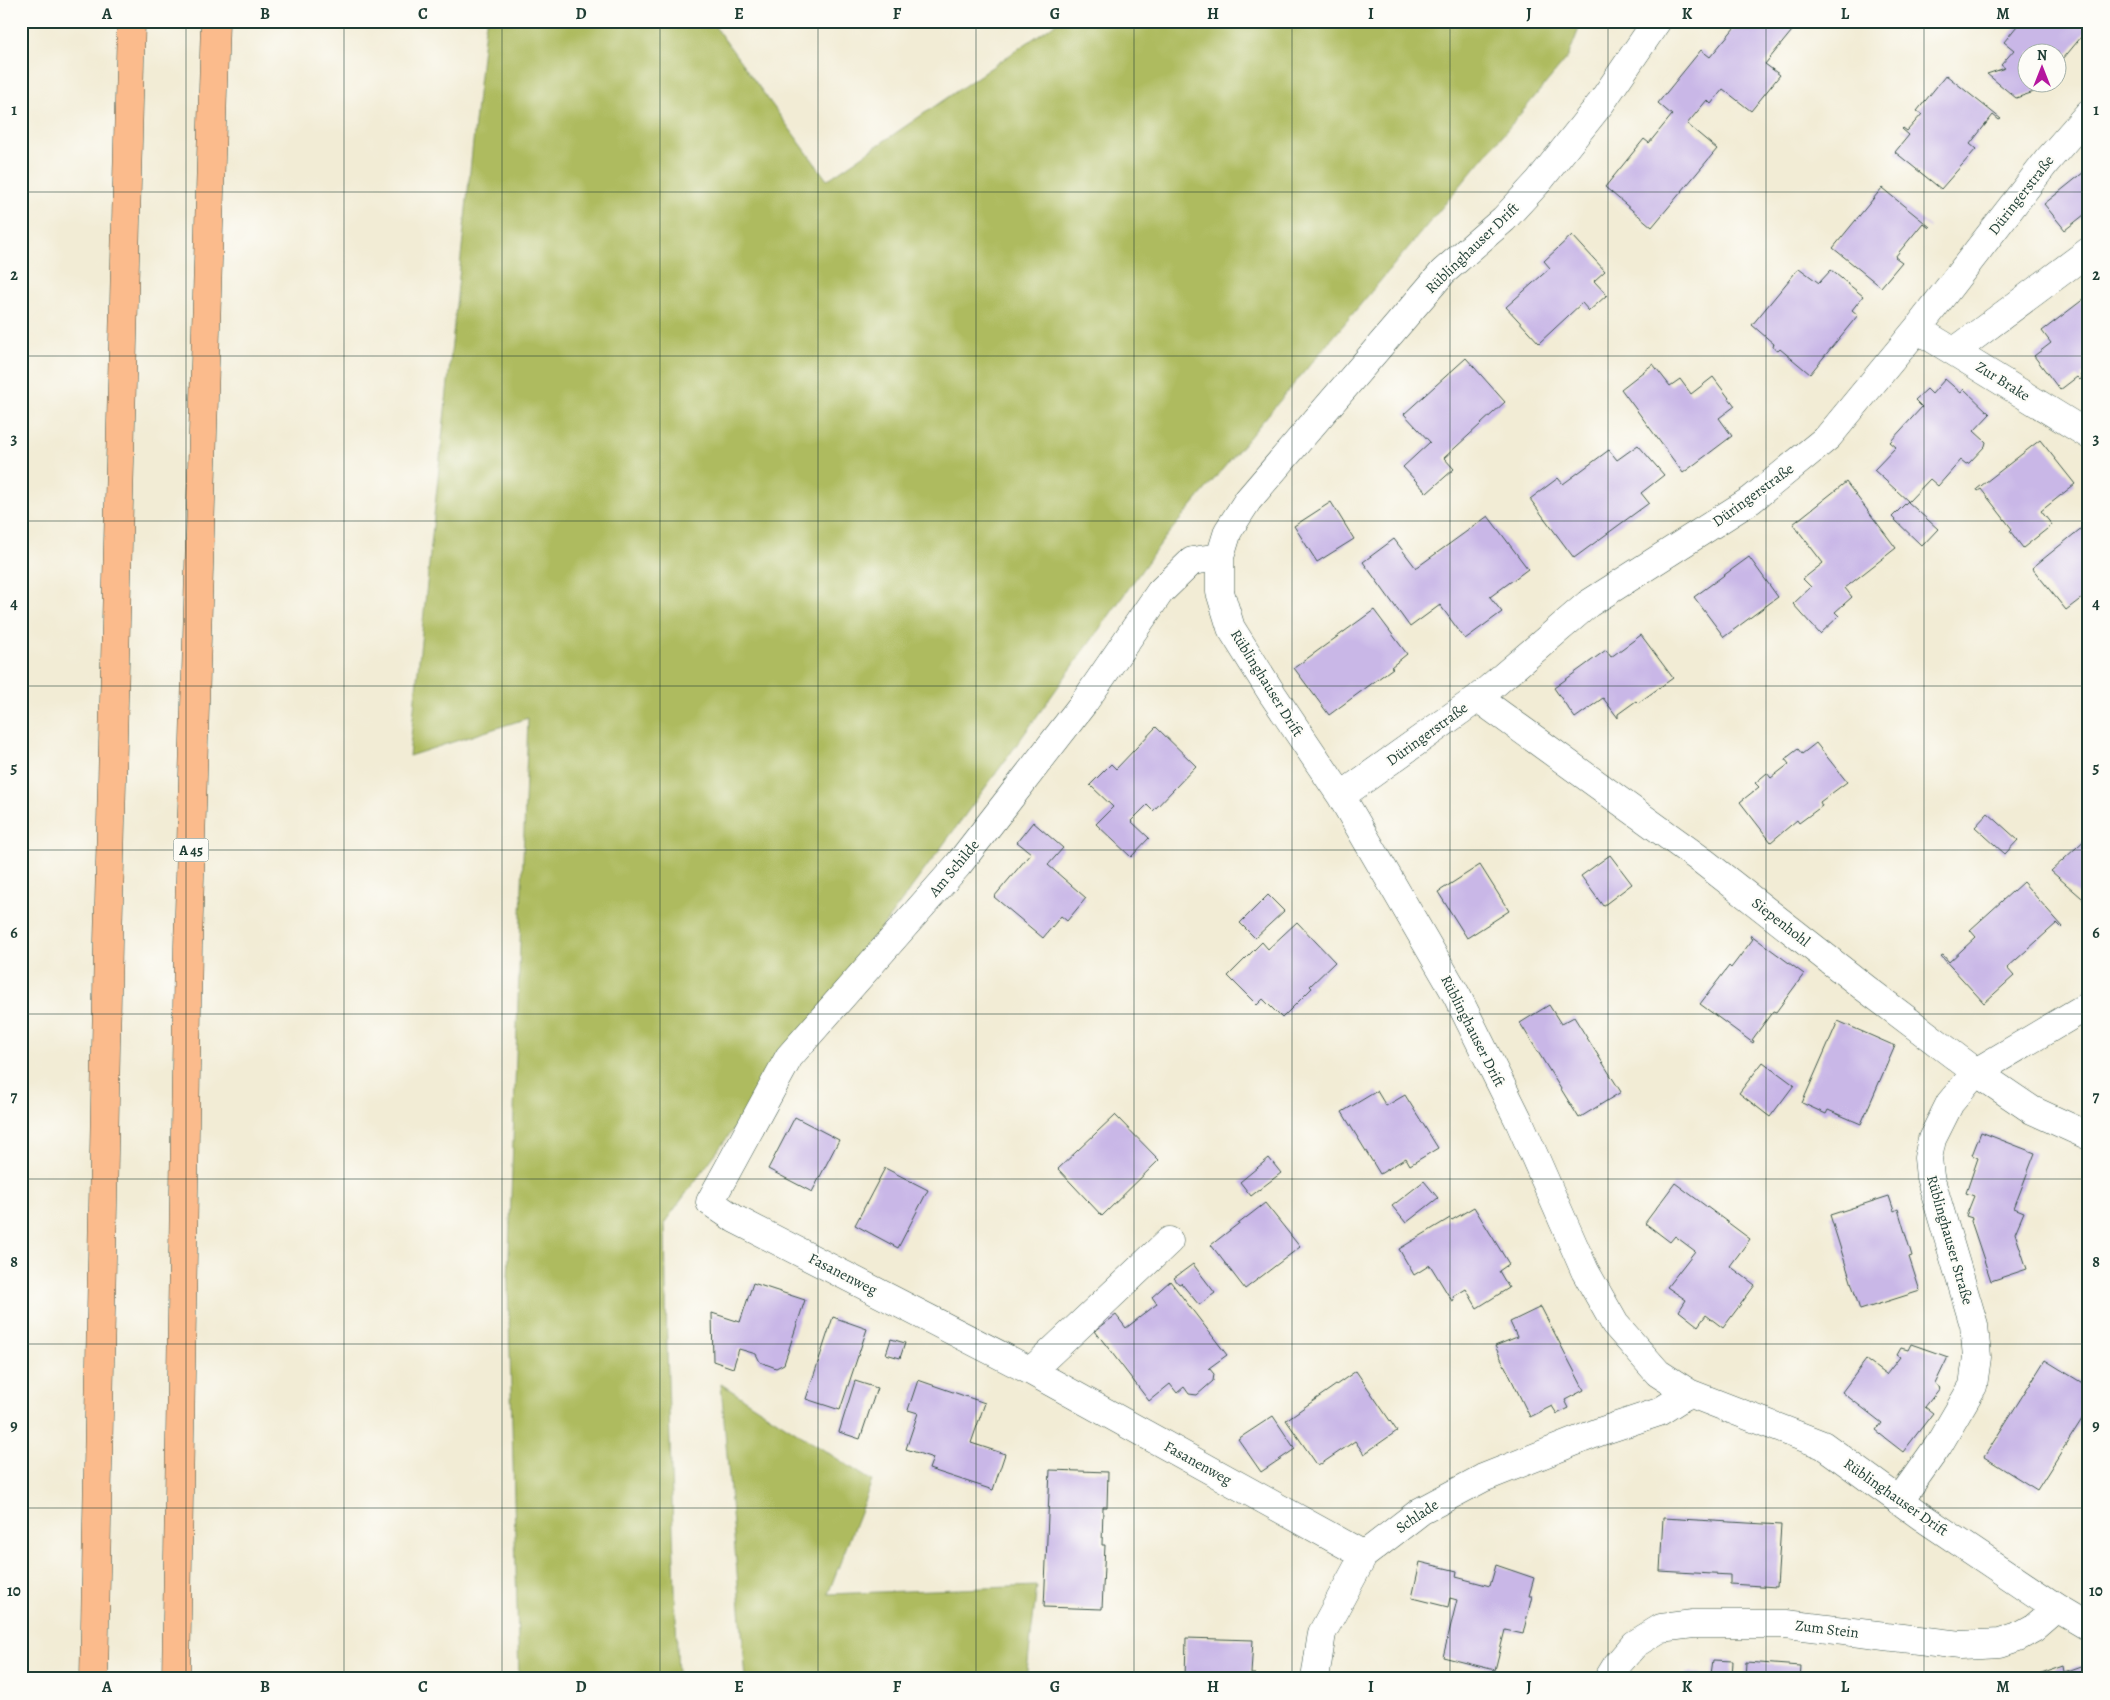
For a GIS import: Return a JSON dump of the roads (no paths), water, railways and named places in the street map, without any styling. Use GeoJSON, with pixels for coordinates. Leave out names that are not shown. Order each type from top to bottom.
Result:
{"type":"FeatureCollection","features":[{"type":"Feature","properties":{"kind":"highway"},"geometry":{"type":"LineString","coordinates":[[94,1679],[108,942],[131,21]]}},
{"type":"Feature","properties":{"kind":"highway","name":"A 45"},"geometry":{"type":"LineString","coordinates":[[176,1679],[188,946],[215,21]]}},
{"type":"Feature","properties":{"kind":"street","name":"Rüblinghauser Drift"},"geometry":{"type":"LineString","coordinates":[[1657,21],[1601,103],[1539,181],[1504,219],[1442,272],[1248,500],[1228,530],[1220,557],[1220,592],[1231,628],[1273,695],[1341,796],[1382,870],[1457,996],[1519,1121],[1585,1271],[1615,1324],[1658,1373],[1689,1393],[1823,1446],[1898,1501],[2057,1608],[2089,1627]]}},
{"type":"Feature","properties":{"kind":"street","name":"Düringerstraße"},"geometry":{"type":"LineString","coordinates":[[1341,796],[1478,698],[1588,604],[1751,500],[1828,437],[1917,329],[2047,161],[2089,113]]}},
{"type":"Feature","properties":{"kind":"street"},"geometry":{"type":"LineString","coordinates":[[1954,351],[2089,251]]}},
{"type":"Feature","properties":{"kind":"street","name":"Zur Brake"},"geometry":{"type":"LineString","coordinates":[[1917,329],[2089,435]]}},
{"type":"Feature","properties":{"kind":"street","name":"Am Schilde"},"geometry":{"type":"LineString","coordinates":[[710,1202],[789,1057],[958,865],[1083,704],[1160,592],[1192,561],[1220,557]]}},
{"type":"Feature","properties":{"kind":"street","name":"Siepenhohl"},"geometry":{"type":"LineString","coordinates":[[1478,698],[1704,862],[1976,1072],[2032,1110],[2089,1136]]}},
{"type":"Feature","properties":{"kind":"street","name":"Rüblinghauser Straße"},"geometry":{"type":"LineString","coordinates":[[1898,1501],[1938,1446],[1973,1386],[1977,1357],[1974,1325],[1930,1177],[1928,1158],[1932,1139],[1950,1103],[1976,1072],[2089,1005]]}},
{"type":"Feature","properties":{"kind":"street","name":"Fasanenweg"},"geometry":{"type":"LineString","coordinates":[[710,1202],[735,1219],[1031,1371],[1364,1555]]}},
{"type":"Feature","properties":{"kind":"street"},"geometry":{"type":"LineString","coordinates":[[1031,1371],[1168,1241]]}},
{"type":"Feature","properties":{"kind":"street","name":"Schlade"},"geometry":{"type":"LineString","coordinates":[[1315,1679],[1322,1633],[1364,1555],[1421,1511],[1483,1478],[1599,1432],[1659,1412],[1689,1393]]}},
{"type":"Feature","properties":{"kind":"street","name":"Zum Stein"},"geometry":{"type":"LineString","coordinates":[[1608,1679],[1616,1666],[1635,1644],[1661,1628],[1693,1624],[1786,1624],[1960,1645],[2000,1643],[2018,1637],[2034,1628],[2057,1608]]}}]}
